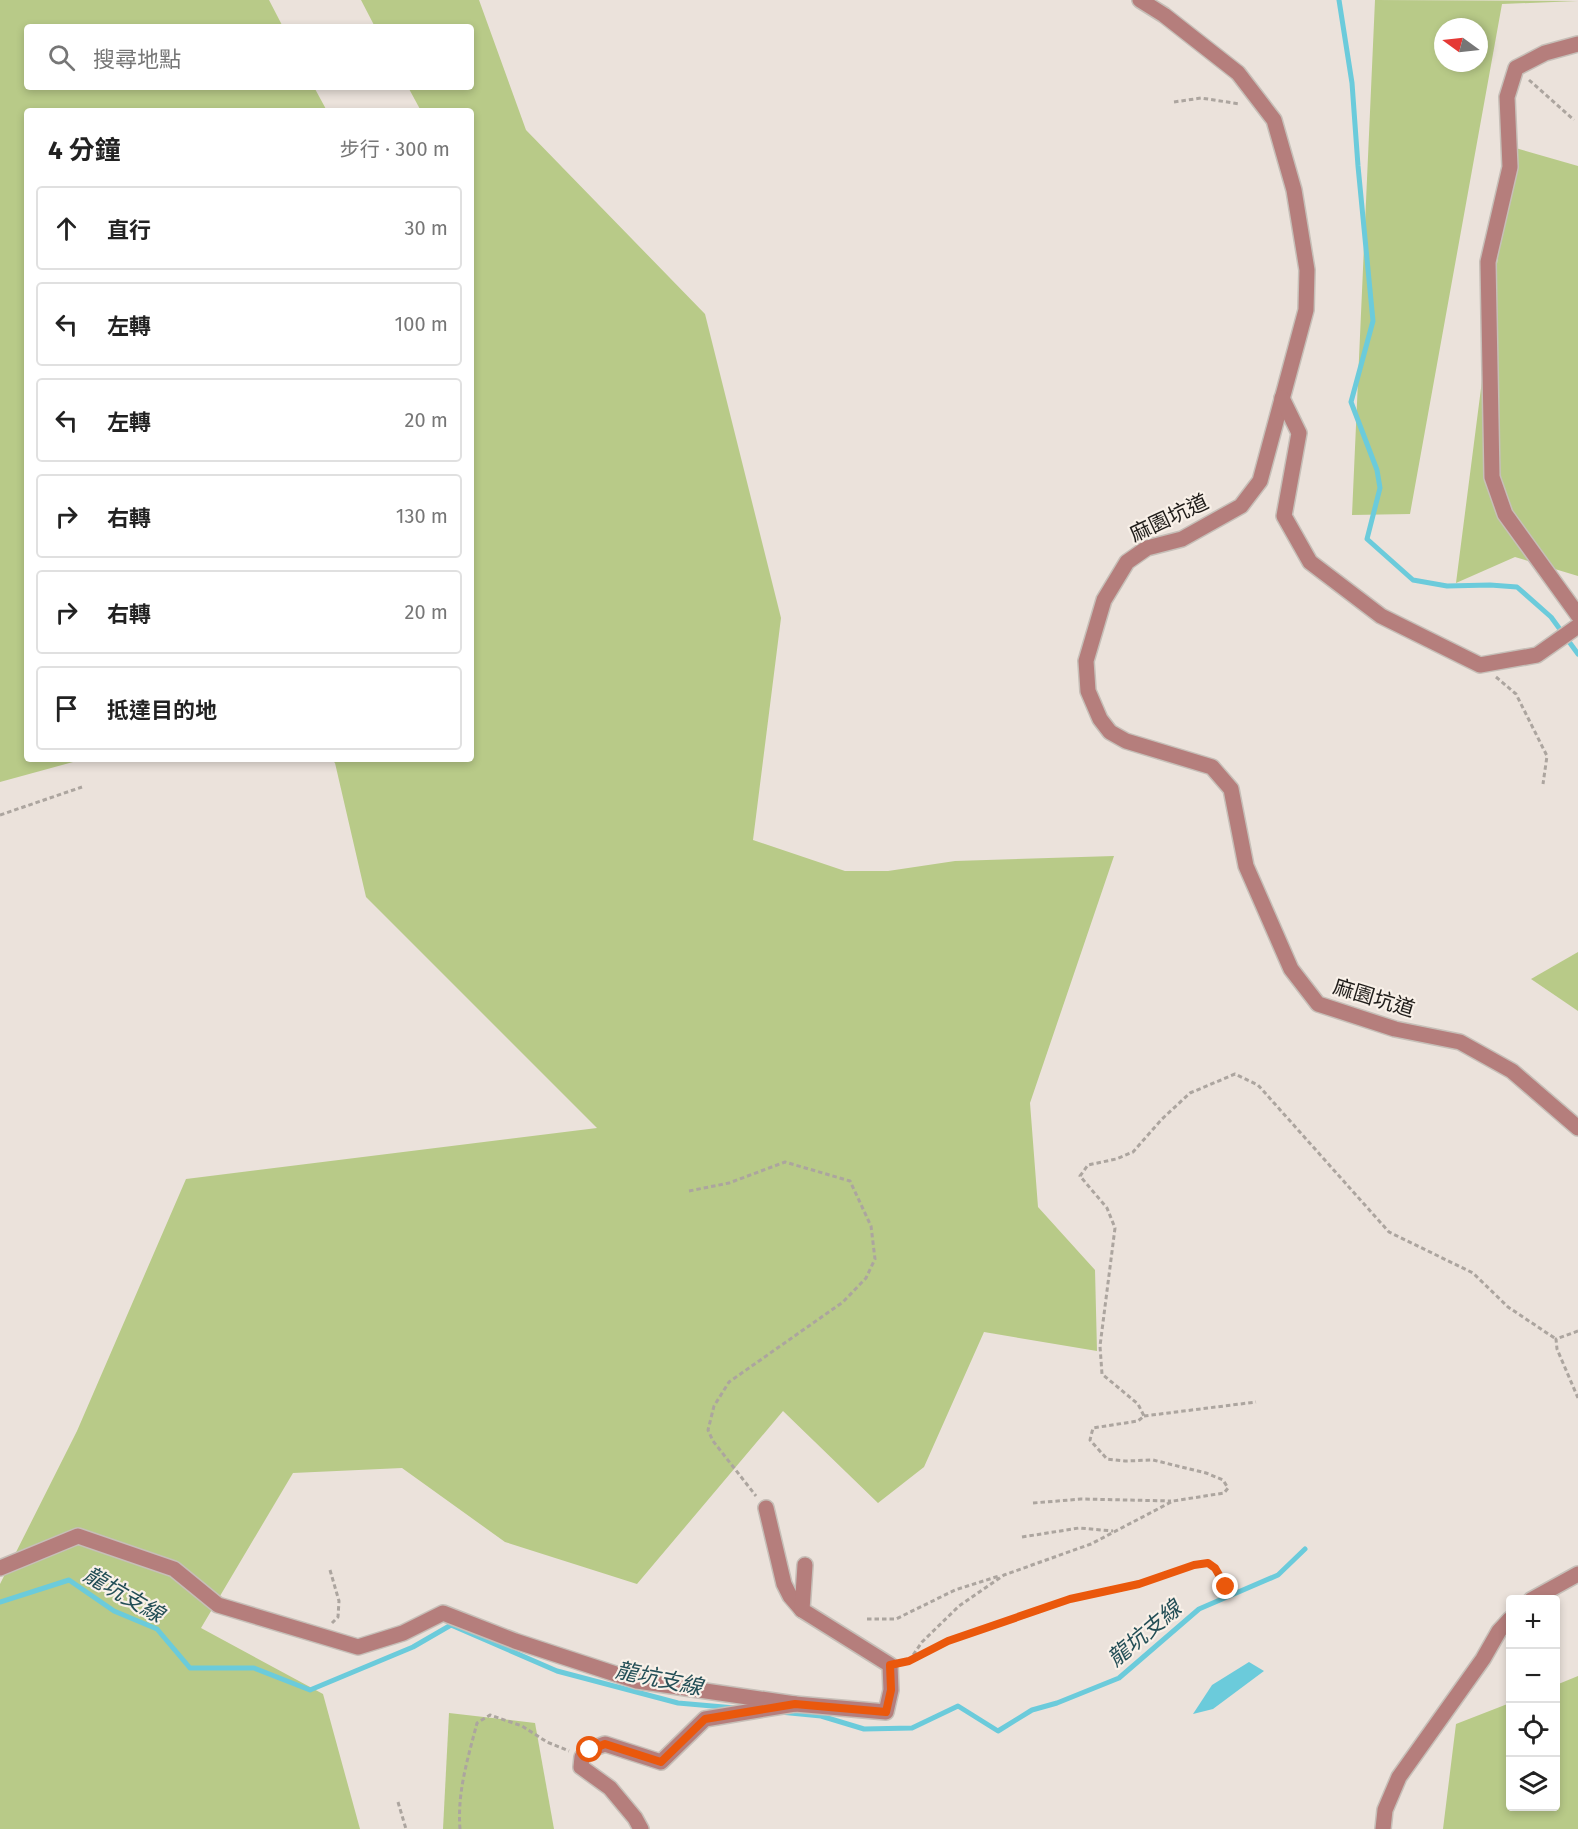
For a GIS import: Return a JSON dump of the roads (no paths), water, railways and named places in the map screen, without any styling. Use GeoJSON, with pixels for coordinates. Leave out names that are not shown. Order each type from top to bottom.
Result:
{"type":"FeatureCollection","features":[{"type":"Feature","properties":{"kind":"street","name":"麻園坑道"},"geometry":{"type":"LineString","coordinates":[[1140,0],[1164,15],[1238,73],[1274,120],[1294,190],[1307,270],[1306,309],[1260,481],[1241,506],[1182,539],[1147,548],[1127,562],[1104,600],[1086,661],[1088,691],[1100,719],[1110,732],[1126,741],[1212,768],[1232,789],[1246,866],[1291,969],[1318,1004],[1395,1029],[1460,1042],[1512,1071],[1578,1128]]}},
{"type":"Feature","properties":{"kind":"street"},"geometry":{"type":"LineString","coordinates":[[1578,44],[1545,53],[1516,68],[1507,98],[1510,167],[1488,261],[1492,477],[1505,514],[1578,615]]}},
{"type":"Feature","properties":{"kind":"street"},"geometry":{"type":"LineString","coordinates":[[1282,398],[1299,433],[1284,516],[1310,562],[1381,616],[1480,665],[1537,655],[1578,626]]}},
{"type":"Feature","properties":{"kind":"street"},"geometry":{"type":"LineString","coordinates":[[0,1568],[78,1536],[174,1569],[218,1605],[358,1647],[403,1633],[443,1613],[515,1641],[637,1681],[795,1704],[886,1712],[891,1690],[890,1665],[802,1611],[790,1596],[784,1584],[766,1508]]}},
{"type":"Feature","properties":{"kind":"street"},"geometry":{"type":"LineString","coordinates":[[802,1611],[805,1565]]}},
{"type":"Feature","properties":{"kind":"street"},"geometry":{"type":"LineString","coordinates":[[1539,1595],[1578,1574]]}},
{"type":"Feature","properties":{"kind":"street"},"geometry":{"type":"LineString","coordinates":[[1383,1829],[1385,1810],[1399,1777],[1484,1659],[1499,1631],[1506,1623]]}},
{"type":"Feature","properties":{"kind":"street"},"geometry":{"type":"LineString","coordinates":[[641,1829],[635,1818],[610,1788],[581,1767],[582,1757],[590,1750],[605,1744],[661,1762],[705,1719],[795,1704]]}},
{"type":"Feature","properties":{"kind":"water"},"geometry":{"type":"Polygon","coordinates":[[[1249,1662],[1264,1671],[1213,1709],[1193,1714],[1212,1685],[1249,1662]]]}},
{"type":"Feature","properties":{"kind":"waterway"},"geometry":{"type":"LineString","coordinates":[[1339,0],[1352,83],[1373,321],[1351,402],[1377,470],[1380,488],[1367,539],[1413,580],[1447,586],[1517,587],[1551,617],[1578,654]]}},
{"type":"Feature","properties":{"kind":"waterway","name":"龍坑支線"},"geometry":{"type":"LineString","coordinates":[[780,1712],[821,1716],[864,1729],[912,1728],[958,1706],[998,1731],[1032,1710],[1057,1703],[1119,1678],[1199,1609],[1278,1575],[1305,1549]]}},
{"type":"Feature","properties":{"kind":"waterway","name":"龍坑支線"},"geometry":{"type":"LineString","coordinates":[[0,1602],[69,1580],[114,1611],[157,1629],[190,1668],[254,1668],[310,1690],[413,1647],[451,1625],[557,1671],[678,1703],[735,1708]]}}]}
